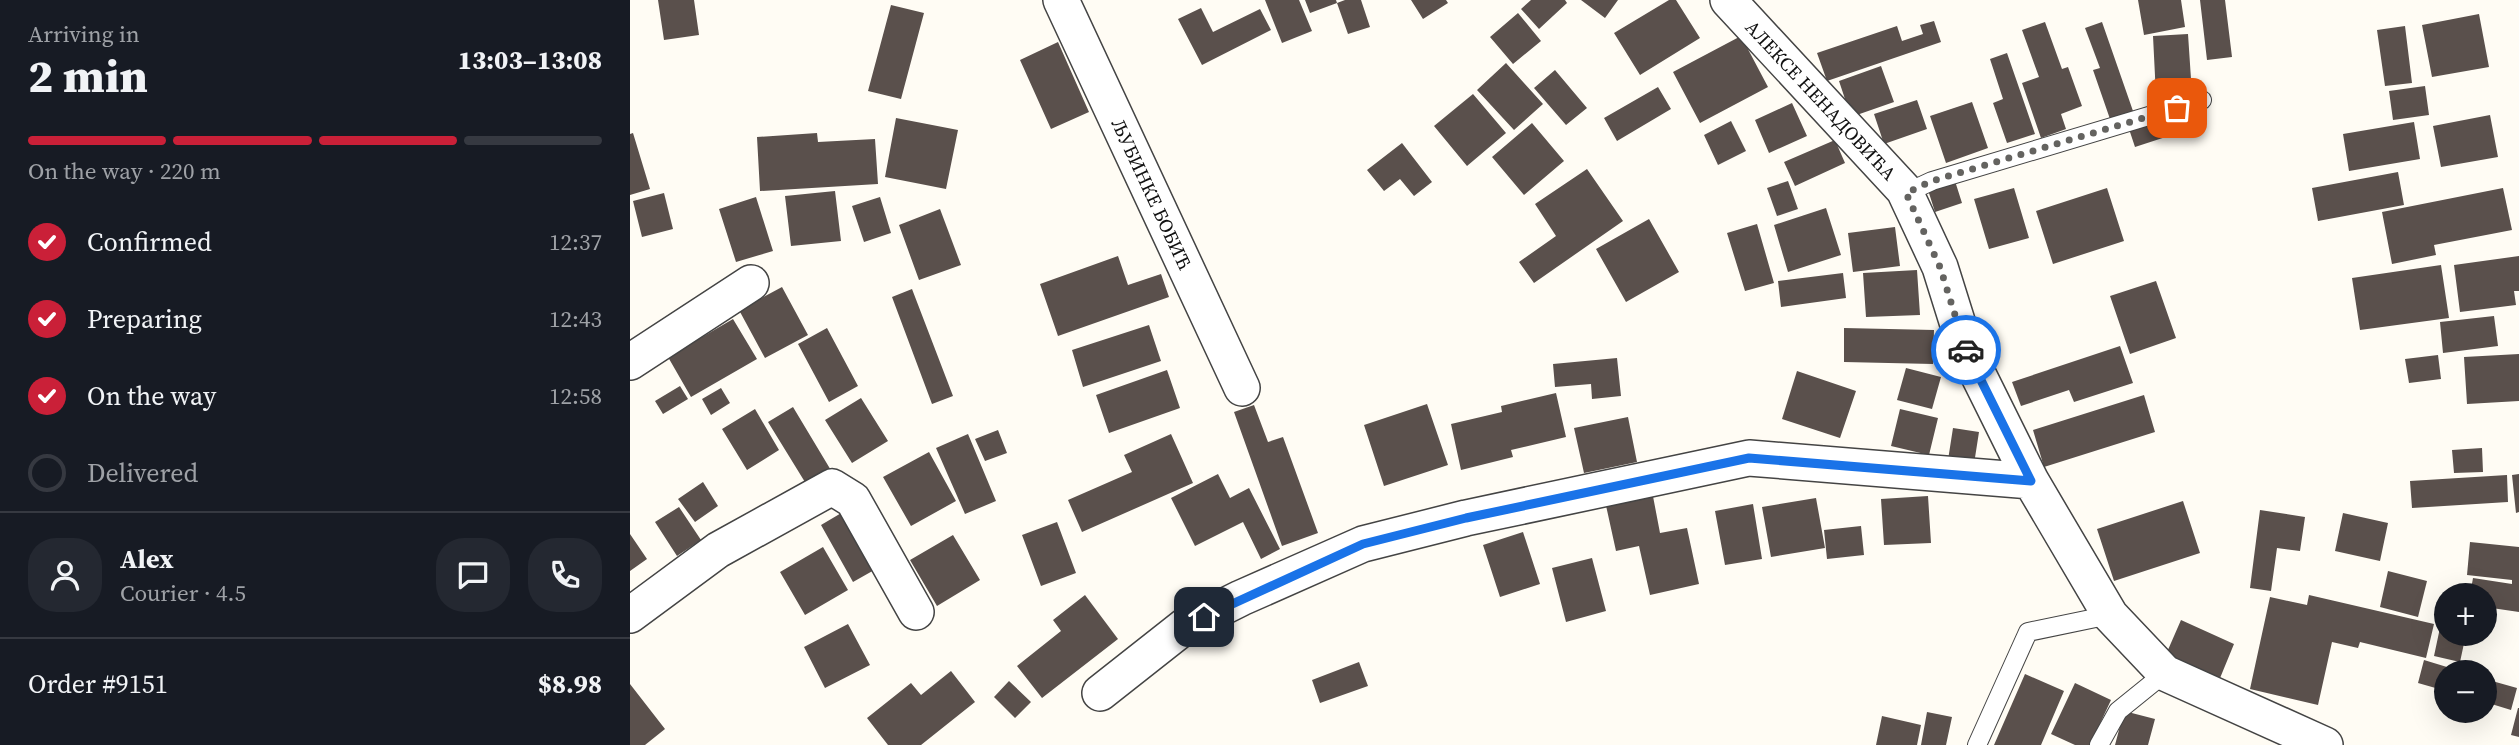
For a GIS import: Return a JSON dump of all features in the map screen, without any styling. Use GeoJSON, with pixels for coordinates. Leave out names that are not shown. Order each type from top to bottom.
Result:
{"type":"FeatureCollection","features":[{"type":"Feature","properties":{"kind":"street","name":"ЉУБИНКЕ БОБИЋ"},"geometry":{"type":"LineString","coordinates":[[1061,0],[1242,388]]}},
{"type":"Feature","properties":{"kind":"street","name":"АЛЕКСЕ НЕНАДОВИЋА"},"geometry":{"type":"LineString","coordinates":[[1728,0],[1906,193],[1940,267],[1966,350],[2031,481],[2110,615],[2165,673],[2279,736],[2325,745]]}},
{"type":"Feature","properties":{"kind":"street"},"geometry":{"type":"LineString","coordinates":[[630,362],[751,283]]}},
{"type":"Feature","properties":{"kind":"street"},"geometry":{"type":"LineString","coordinates":[[1100,693],[1185,626],[1241,598],[1363,544],[1466,518],[1749,458],[2031,481]]}},
{"type":"Feature","properties":{"kind":"street"},"geometry":{"type":"LineString","coordinates":[[630,615],[718,550],[832,486],[853,500],[916,612]]}},
{"type":"Feature","properties":{"kind":"lane"},"geometry":{"type":"LineString","coordinates":[[1906,193],[1932,181],[2202,100]]}},
{"type":"Feature","properties":{"kind":"lane"},"geometry":{"type":"LineString","coordinates":[[1977,745],[2028,632],[2110,615]]}},
{"type":"Feature","properties":{"kind":"lane"},"geometry":{"type":"LineString","coordinates":[[2099,745],[2118,711],[2165,673]]}},
{"type":"Feature","properties":{"kind":"building"},"geometry":{"type":"Polygon","coordinates":[[[658,0],[694,0],[699,35],[664,40],[658,0]]]}},
{"type":"Feature","properties":{"kind":"building"},"geometry":{"type":"Polygon","coordinates":[[[1265,0],[1299,0],[1312,31],[1282,43],[1265,0]]]}},
{"type":"Feature","properties":{"kind":"building"},"geometry":{"type":"Polygon","coordinates":[[[1305,0],[1336,0],[1337,3],[1310,13],[1305,0]]]}},
{"type":"Feature","properties":{"kind":"building"},"geometry":{"type":"Polygon","coordinates":[[[1361,0],[1370,27],[1348,34],[1337,3],[1361,0]]]}},
{"type":"Feature","properties":{"kind":"building"},"geometry":{"type":"Polygon","coordinates":[[[1411,0],[1446,0],[1448,3],[1423,19],[1411,0]]]}},
{"type":"Feature","properties":{"kind":"building"},"geometry":{"type":"Polygon","coordinates":[[[1531,0],[1565,0],[1567,3],[1539,29],[1521,9],[1531,0]]]}},
{"type":"Feature","properties":{"kind":"building"},"geometry":{"type":"Polygon","coordinates":[[[1581,0],[1618,0],[1605,18],[1581,0]]]}},
{"type":"Feature","properties":{"kind":"building"},"geometry":{"type":"Polygon","coordinates":[[[1669,0],[1676,0],[1700,38],[1640,75],[1614,33],[1669,0]]]}},
{"type":"Feature","properties":{"kind":"building"},"geometry":{"type":"Polygon","coordinates":[[[2138,0],[2181,0],[2185,27],[2144,35],[2138,0]]]}},
{"type":"Feature","properties":{"kind":"building"},"geometry":{"type":"Polygon","coordinates":[[[2200,0],[2225,0],[2232,57],[2207,60],[2200,0]]]}},
{"type":"Feature","properties":{"kind":"building"},"geometry":{"type":"Polygon","coordinates":[[[891,5],[924,13],[901,99],[868,91],[891,5]]]}},
{"type":"Feature","properties":{"kind":"building"},"geometry":{"type":"Polygon","coordinates":[[[1201,8],[1213,32],[1260,9],[1271,30],[1202,65],[1178,19],[1201,8]]]}},
{"type":"Feature","properties":{"kind":"building"},"geometry":{"type":"Polygon","coordinates":[[[1518,13],[1541,41],[1513,64],[1490,37],[1518,13]]]}},
{"type":"Feature","properties":{"kind":"building"},"geometry":{"type":"Polygon","coordinates":[[[2479,14],[2489,67],[2432,77],[2422,25],[2479,14]]]}},
{"type":"Feature","properties":{"kind":"building"},"geometry":{"type":"Polygon","coordinates":[[[1934,21],[1941,42],[1827,81],[1817,53],[1897,26],[1902,41],[1923,34],[1920,25],[1934,21]]]}},
{"type":"Feature","properties":{"kind":"building"},"geometry":{"type":"Polygon","coordinates":[[[2045,22],[2062,69],[2068,67],[2082,106],[2061,114],[2066,129],[2041,138],[2022,83],[2039,77],[2022,30],[2045,22]]]}},
{"type":"Feature","properties":{"kind":"building"},"geometry":{"type":"Polygon","coordinates":[[[2102,22],[2133,111],[2110,119],[2093,70],[2100,68],[2085,28],[2102,22]]]}},
{"type":"Feature","properties":{"kind":"building"},"geometry":{"type":"Polygon","coordinates":[[[2405,26],[2412,83],[2385,86],[2377,30],[2405,26]]]}},
{"type":"Feature","properties":{"kind":"building"},"geometry":{"type":"Polygon","coordinates":[[[2188,34],[2192,94],[2156,96],[2153,36],[2188,34]]]}},
{"type":"Feature","properties":{"kind":"building"},"geometry":{"type":"Polygon","coordinates":[[[1741,36],[1768,87],[1700,123],[1673,72],[1741,36]]]}},
{"type":"Feature","properties":{"kind":"building"},"geometry":{"type":"Polygon","coordinates":[[[1058,42],[1089,112],[1051,129],[1020,60],[1058,42]]]}},
{"type":"Feature","properties":{"kind":"building"},"geometry":{"type":"Polygon","coordinates":[[[2007,53],[2035,134],[2007,143],[1993,103],[2003,99],[1990,59],[2007,53]]]}},
{"type":"Feature","properties":{"kind":"building"},"geometry":{"type":"Polygon","coordinates":[[[1506,63],[1543,104],[1514,130],[1477,90],[1506,63]]]}},
{"type":"Feature","properties":{"kind":"building"},"geometry":{"type":"Polygon","coordinates":[[[1881,66],[1894,102],[1851,117],[1839,81],[1881,66]]]}},
{"type":"Feature","properties":{"kind":"building"},"geometry":{"type":"Polygon","coordinates":[[[1555,70],[1587,108],[1566,125],[1534,88],[1555,70]]]}},
{"type":"Feature","properties":{"kind":"building"},"geometry":{"type":"Polygon","coordinates":[[[2425,86],[2429,115],[2393,120],[2389,91],[2425,86]]]}},
{"type":"Feature","properties":{"kind":"building"},"geometry":{"type":"Polygon","coordinates":[[[1658,87],[1671,109],[1617,141],[1604,118],[1658,87]]]}},
{"type":"Feature","properties":{"kind":"building"},"geometry":{"type":"Polygon","coordinates":[[[1473,94],[1506,133],[1467,166],[1434,126],[1473,94]]]}},
{"type":"Feature","properties":{"kind":"building"},"geometry":{"type":"Polygon","coordinates":[[[1917,100],[1927,129],[1884,144],[1874,114],[1917,100]]]}},
{"type":"Feature","properties":{"kind":"building"},"geometry":{"type":"Polygon","coordinates":[[[1972,102],[1988,148],[1946,163],[1930,116],[1972,102]]]}},
{"type":"Feature","properties":{"kind":"building"},"geometry":{"type":"Polygon","coordinates":[[[1792,103],[1807,136],[1769,153],[1755,120],[1792,103]]]}},
{"type":"Feature","properties":{"kind":"building"},"geometry":{"type":"Polygon","coordinates":[[[2175,114],[2181,132],[2135,147],[2129,129],[2175,114]]]}},
{"type":"Feature","properties":{"kind":"building"},"geometry":{"type":"Polygon","coordinates":[[[2490,115],[2498,157],[2441,167],[2433,126],[2490,115]]]}},
{"type":"Feature","properties":{"kind":"building"},"geometry":{"type":"Polygon","coordinates":[[[896,118],[958,130],[946,189],[885,177],[896,118]]]}},
{"type":"Feature","properties":{"kind":"building"},"geometry":{"type":"Polygon","coordinates":[[[1731,121],[1746,151],[1718,165],[1704,135],[1731,121]]]}},
{"type":"Feature","properties":{"kind":"building"},"geometry":{"type":"Polygon","coordinates":[[[2414,122],[2420,159],[2349,171],[2343,134],[2414,122]]]}},
{"type":"Feature","properties":{"kind":"building"},"geometry":{"type":"Polygon","coordinates":[[[1532,123],[1564,161],[1524,195],[1492,157],[1532,123]]]}},
{"type":"Feature","properties":{"kind":"building"},"geometry":{"type":"Polygon","coordinates":[[[633,133],[650,189],[630,195],[630,134],[633,133]]]}},
{"type":"Feature","properties":{"kind":"building"},"geometry":{"type":"Polygon","coordinates":[[[817,133],[818,142],[875,139],[878,184],[760,191],[757,137],[817,133]]]}},
{"type":"Feature","properties":{"kind":"building"},"geometry":{"type":"Polygon","coordinates":[[[1835,140],[1845,163],[1795,186],[1784,162],[1835,140]]]}},
{"type":"Feature","properties":{"kind":"building"},"geometry":{"type":"Polygon","coordinates":[[[1402,143],[1432,182],[1414,196],[1400,179],[1384,191],[1367,170],[1402,143]]]}},
{"type":"Feature","properties":{"kind":"building"},"geometry":{"type":"Polygon","coordinates":[[[1587,169],[1623,221],[1534,283],[1519,262],[1556,236],[1535,204],[1587,169]]]}},
{"type":"Feature","properties":{"kind":"building"},"geometry":{"type":"Polygon","coordinates":[[[2398,172],[2404,205],[2318,221],[2312,188],[2398,172]]]}},
{"type":"Feature","properties":{"kind":"building"},"geometry":{"type":"Polygon","coordinates":[[[1788,181],[1798,209],[1777,216],[1767,188],[1788,181]]]}},
{"type":"Feature","properties":{"kind":"building"},"geometry":{"type":"Polygon","coordinates":[[[1955,181],[1962,203],[1935,212],[1928,190],[1955,181]]]}},
{"type":"Feature","properties":{"kind":"building"},"geometry":{"type":"Polygon","coordinates":[[[2014,188],[2029,238],[1989,249],[1974,199],[2014,188]]]}},
{"type":"Feature","properties":{"kind":"building"},"geometry":{"type":"Polygon","coordinates":[[[2107,188],[2124,241],[2053,264],[2036,211],[2107,188]]]}},
{"type":"Feature","properties":{"kind":"building"},"geometry":{"type":"Polygon","coordinates":[[[2503,188],[2512,230],[2434,245],[2436,255],[2392,264],[2382,212],[2503,188]]]}},
{"type":"Feature","properties":{"kind":"building"},"geometry":{"type":"Polygon","coordinates":[[[835,191],[841,241],[791,246],[785,196],[835,191]]]}},
{"type":"Feature","properties":{"kind":"building"},"geometry":{"type":"Polygon","coordinates":[[[664,193],[673,229],[642,237],[633,201],[664,193]]]}},
{"type":"Feature","properties":{"kind":"building"},"geometry":{"type":"Polygon","coordinates":[[[756,197],[773,251],[736,262],[719,209],[756,197]]]}},
{"type":"Feature","properties":{"kind":"building"},"geometry":{"type":"Polygon","coordinates":[[[880,197],[891,233],[864,242],[852,206],[880,197]]]}},
{"type":"Feature","properties":{"kind":"building"},"geometry":{"type":"Polygon","coordinates":[[[1826,208],[1841,255],[1788,272],[1774,225],[1826,208]]]}},
{"type":"Feature","properties":{"kind":"building"},"geometry":{"type":"Polygon","coordinates":[[[940,209],[961,265],[919,280],[899,225],[940,209]]]}},
{"type":"Feature","properties":{"kind":"building"},"geometry":{"type":"Polygon","coordinates":[[[1649,219],[1679,272],[1626,302],[1596,249],[1649,219]]]}},
{"type":"Feature","properties":{"kind":"building"},"geometry":{"type":"Polygon","coordinates":[[[1757,224],[1774,283],[1745,291],[1727,233],[1757,224]]]}},
{"type":"Feature","properties":{"kind":"building"},"geometry":{"type":"Polygon","coordinates":[[[1895,227],[1900,266],[1853,272],[1848,233],[1895,227]]]}},
{"type":"Feature","properties":{"kind":"building"},"geometry":{"type":"Polygon","coordinates":[[[1118,256],[1128,285],[1161,274],[1169,297],[1058,336],[1040,284],[1118,256]]]}},
{"type":"Feature","properties":{"kind":"building"},"geometry":{"type":"Polygon","coordinates":[[[2519,256],[2519,291],[2514,291],[2516,305],[2460,312],[2454,265],[2519,256]]]}},
{"type":"Feature","properties":{"kind":"building"},"geometry":{"type":"Polygon","coordinates":[[[2441,265],[2449,318],[2360,330],[2352,278],[2441,265]]]}},
{"type":"Feature","properties":{"kind":"building"},"geometry":{"type":"Polygon","coordinates":[[[1917,270],[1920,315],[1866,317],[1863,273],[1917,270]]]}},
{"type":"Feature","properties":{"kind":"building"},"geometry":{"type":"Polygon","coordinates":[[[1843,273],[1846,298],[1781,307],[1778,281],[1843,273]]]}},
{"type":"Feature","properties":{"kind":"building"},"geometry":{"type":"Polygon","coordinates":[[[2156,281],[2176,338],[2130,354],[2110,296],[2156,281]]]}},
{"type":"Feature","properties":{"kind":"building"},"geometry":{"type":"Polygon","coordinates":[[[782,287],[808,335],[765,358],[739,310],[782,287]]]}},
{"type":"Feature","properties":{"kind":"building"},"geometry":{"type":"Polygon","coordinates":[[[912,289],[953,396],[932,404],[892,297],[912,289]]]}},
{"type":"Feature","properties":{"kind":"building"},"geometry":{"type":"Polygon","coordinates":[[[2494,316],[2498,346],[2443,353],[2440,322],[2494,316]]]}},
{"type":"Feature","properties":{"kind":"building"},"geometry":{"type":"Polygon","coordinates":[[[733,319],[757,359],[691,397],[668,357],[733,319]]]}},
{"type":"Feature","properties":{"kind":"building"},"geometry":{"type":"Polygon","coordinates":[[[1149,325],[1161,361],[1083,387],[1072,350],[1149,325]]]}},
{"type":"Feature","properties":{"kind":"building"},"geometry":{"type":"Polygon","coordinates":[[[827,328],[858,386],[829,402],[798,344],[827,328]]]}},
{"type":"Feature","properties":{"kind":"building"},"geometry":{"type":"Polygon","coordinates":[[[1844,328],[1934,330],[1933,364],[1844,362],[1844,328]]]}},
{"type":"Feature","properties":{"kind":"building"},"geometry":{"type":"Polygon","coordinates":[[[2120,346],[2133,383],[2074,402],[2069,390],[2021,406],[2012,382],[2120,346]]]}},
{"type":"Feature","properties":{"kind":"building"},"geometry":{"type":"Polygon","coordinates":[[[2519,354],[2519,401],[2467,404],[2464,357],[2519,354]]]}},
{"type":"Feature","properties":{"kind":"building"},"geometry":{"type":"Polygon","coordinates":[[[2438,355],[2441,379],[2409,383],[2405,359],[2438,355]]]}},
{"type":"Feature","properties":{"kind":"building"},"geometry":{"type":"Polygon","coordinates":[[[1617,358],[1621,396],[1592,399],[1591,384],[1555,387],[1553,364],[1617,358]]]}},
{"type":"Feature","properties":{"kind":"building"},"geometry":{"type":"Polygon","coordinates":[[[1906,368],[1941,377],[1932,409],[1897,400],[1906,368]]]}},
{"type":"Feature","properties":{"kind":"building"},"geometry":{"type":"Polygon","coordinates":[[[1167,370],[1180,408],[1109,433],[1096,395],[1167,370]]]}},
{"type":"Feature","properties":{"kind":"building"},"geometry":{"type":"Polygon","coordinates":[[[1797,371],[1856,391],[1840,438],[1782,419],[1797,371]]]}},
{"type":"Feature","properties":{"kind":"building"},"geometry":{"type":"Polygon","coordinates":[[[680,386],[688,399],[663,414],[655,401],[680,386]]]}},
{"type":"Feature","properties":{"kind":"building"},"geometry":{"type":"Polygon","coordinates":[[[721,388],[730,403],[711,415],[702,399],[721,388]]]}},
{"type":"Feature","properties":{"kind":"building"},"geometry":{"type":"Polygon","coordinates":[[[1556,393],[1566,437],[1511,450],[1513,457],[1461,470],[1451,424],[1502,412],[1501,406],[1556,393]]]}},
{"type":"Feature","properties":{"kind":"building"},"geometry":{"type":"Polygon","coordinates":[[[2144,395],[2155,432],[2044,467],[2033,430],[2144,395]]]}},
{"type":"Feature","properties":{"kind":"building"},"geometry":{"type":"Polygon","coordinates":[[[861,398],[888,441],[852,463],[825,420],[861,398]]]}},
{"type":"Feature","properties":{"kind":"building"},"geometry":{"type":"Polygon","coordinates":[[[1427,404],[1448,465],[1384,486],[1364,425],[1427,404]]]}},
{"type":"Feature","properties":{"kind":"building"},"geometry":{"type":"Polygon","coordinates":[[[1254,405],[1268,442],[1283,437],[1318,533],[1282,546],[1234,412],[1254,405]]]}},
{"type":"Feature","properties":{"kind":"building"},"geometry":{"type":"Polygon","coordinates":[[[793,407],[832,472],[808,487],[768,422],[793,407]]]}},
{"type":"Feature","properties":{"kind":"building"},"geometry":{"type":"Polygon","coordinates":[[[755,409],[779,450],[747,470],[722,429],[755,409]]]}},
{"type":"Feature","properties":{"kind":"building"},"geometry":{"type":"Polygon","coordinates":[[[1900,409],[1938,418],[1929,455],[1891,446],[1900,409]]]}},
{"type":"Feature","properties":{"kind":"building"},"geometry":{"type":"Polygon","coordinates":[[[1628,417],[1637,462],[1584,473],[1574,428],[1628,417]]]}},
{"type":"Feature","properties":{"kind":"building"},"geometry":{"type":"Polygon","coordinates":[[[1953,428],[1979,432],[1974,464],[1948,460],[1953,428]]]}},
{"type":"Feature","properties":{"kind":"building"},"geometry":{"type":"Polygon","coordinates":[[[998,430],[1007,453],[985,461],[975,439],[998,430]]]}},
{"type":"Feature","properties":{"kind":"building"},"geometry":{"type":"Polygon","coordinates":[[[968,434],[996,501],[965,514],[936,448],[968,434]]]}},
{"type":"Feature","properties":{"kind":"building"},"geometry":{"type":"Polygon","coordinates":[[[1171,434],[1193,483],[1082,532],[1068,500],[1132,472],[1124,455],[1171,434]]]}},
{"type":"Feature","properties":{"kind":"building"},"geometry":{"type":"Polygon","coordinates":[[[2482,448],[2483,472],[2454,473],[2452,450],[2482,448]]]}},
{"type":"Feature","properties":{"kind":"building"},"geometry":{"type":"Polygon","coordinates":[[[929,452],[956,501],[911,526],[883,477],[929,452]]]}},
{"type":"Feature","properties":{"kind":"building"},"geometry":{"type":"Polygon","coordinates":[[[1218,474],[1230,498],[1249,488],[1280,549],[1261,559],[1243,522],[1195,546],[1171,498],[1218,474]]]}},
{"type":"Feature","properties":{"kind":"building"},"geometry":{"type":"Polygon","coordinates":[[[2519,474],[2519,512],[2516,513],[2512,475],[2519,474]]]}},
{"type":"Feature","properties":{"kind":"building"},"geometry":{"type":"Polygon","coordinates":[[[2507,475],[2508,502],[2412,508],[2410,481],[2507,475]]]}},
{"type":"Feature","properties":{"kind":"building"},"geometry":{"type":"Polygon","coordinates":[[[703,482],[718,506],[695,522],[678,499],[703,482]]]}},
{"type":"Feature","properties":{"kind":"building"},"geometry":{"type":"Polygon","coordinates":[[[1652,491],[1660,533],[1687,528],[1699,584],[1650,595],[1639,546],[1616,551],[1605,501],[1652,491]]]}},
{"type":"Feature","properties":{"kind":"building"},"geometry":{"type":"Polygon","coordinates":[[[1928,496],[1931,543],[1884,545],[1881,499],[1928,496]]]}},
{"type":"Feature","properties":{"kind":"building"},"geometry":{"type":"Polygon","coordinates":[[[1816,498],[1825,548],[1771,557],[1762,507],[1816,498]]]}},
{"type":"Feature","properties":{"kind":"building"},"geometry":{"type":"Polygon","coordinates":[[[2183,501],[2200,553],[2114,581],[2097,529],[2183,501]]]}},
{"type":"Feature","properties":{"kind":"building"},"geometry":{"type":"Polygon","coordinates":[[[1753,504],[1762,559],[1725,565],[1715,511],[1753,504]]]}},
{"type":"Feature","properties":{"kind":"building"},"geometry":{"type":"Polygon","coordinates":[[[679,507],[701,540],[677,556],[655,522],[679,507]]]}},
{"type":"Feature","properties":{"kind":"building"},"geometry":{"type":"Polygon","coordinates":[[[2260,510],[2305,517],[2300,551],[2277,548],[2271,591],[2250,588],[2260,510]]]}},
{"type":"Feature","properties":{"kind":"building"},"geometry":{"type":"Polygon","coordinates":[[[843,512],[876,569],[853,582],[821,525],[843,512]]]}},
{"type":"Feature","properties":{"kind":"building"},"geometry":{"type":"Polygon","coordinates":[[[2343,513],[2388,523],[2380,561],[2335,551],[2343,513]]]}},
{"type":"Feature","properties":{"kind":"building"},"geometry":{"type":"Polygon","coordinates":[[[1057,522],[1076,573],[1041,586],[1022,535],[1057,522]]]}},
{"type":"Feature","properties":{"kind":"building"},"geometry":{"type":"Polygon","coordinates":[[[1861,526],[1864,555],[1827,559],[1824,530],[1861,526]]]}},
{"type":"Feature","properties":{"kind":"building"},"geometry":{"type":"Polygon","coordinates":[[[1523,532],[1540,584],[1500,597],[1483,545],[1523,532]]]}},
{"type":"Feature","properties":{"kind":"building"},"geometry":{"type":"Polygon","coordinates":[[[630,534],[647,559],[630,571],[630,534]]]}},
{"type":"Feature","properties":{"kind":"building"},"geometry":{"type":"Polygon","coordinates":[[[953,535],[980,580],[937,606],[910,560],[953,535]]]}},
{"type":"Feature","properties":{"kind":"building"},"geometry":{"type":"Polygon","coordinates":[[[2470,542],[2519,547],[2519,612],[2497,609],[2497,583],[2472,583],[2473,578],[2512,584],[2512,580],[2467,575],[2470,542]]]}},
{"type":"Feature","properties":{"kind":"building"},"geometry":{"type":"Polygon","coordinates":[[[823,547],[848,590],[805,615],[780,572],[823,547]]]}},
{"type":"Feature","properties":{"kind":"building"},"geometry":{"type":"Polygon","coordinates":[[[1592,558],[1606,611],[1566,622],[1552,568],[1592,558]]]}},
{"type":"Feature","properties":{"kind":"building"},"geometry":{"type":"Polygon","coordinates":[[[2388,571],[2427,581],[2418,617],[2380,607],[2388,571]]]}},
{"type":"Feature","properties":{"kind":"building"},"geometry":{"type":"Polygon","coordinates":[[[1085,595],[1118,639],[1042,698],[1017,666],[1061,631],[1053,620],[1085,595]]]}},
{"type":"Feature","properties":{"kind":"building"},"geometry":{"type":"Polygon","coordinates":[[[2309,595],[2434,624],[2426,658],[2360,642],[2358,648],[2332,642],[2318,705],[2250,689],[2270,597],[2307,605],[2309,595]]]}},
{"type":"Feature","properties":{"kind":"building"},"geometry":{"type":"Polygon","coordinates":[[[2181,620],[2234,644],[2218,683],[2164,659],[2181,620]]]}},
{"type":"Feature","properties":{"kind":"building"},"geometry":{"type":"Polygon","coordinates":[[[848,624],[870,665],[825,688],[804,647],[848,624]]]}},
{"type":"Feature","properties":{"kind":"building"},"geometry":{"type":"Polygon","coordinates":[[[2436,646],[2463,646],[2460,660],[2434,656],[2436,646]]]}},
{"type":"Feature","properties":{"kind":"building"},"geometry":{"type":"Polygon","coordinates":[[[2424,660],[2434,663],[2434,688],[2418,683],[2424,660]]]}},
{"type":"Feature","properties":{"kind":"building"},"geometry":{"type":"Polygon","coordinates":[[[1359,662],[1368,686],[1320,703],[1312,680],[1359,662]]]}},
{"type":"Feature","properties":{"kind":"building"},"geometry":{"type":"Polygon","coordinates":[[[951,671],[975,702],[921,745],[888,745],[867,718],[911,683],[921,695],[951,671]]]}},
{"type":"Feature","properties":{"kind":"building"},"geometry":{"type":"Polygon","coordinates":[[[2025,674],[2064,691],[2041,745],[1994,745],[2025,674]]]}},
{"type":"Feature","properties":{"kind":"building"},"geometry":{"type":"Polygon","coordinates":[[[1009,681],[1031,702],[1015,718],[994,697],[1009,681]]]}},
{"type":"Feature","properties":{"kind":"building"},"geometry":{"type":"Polygon","coordinates":[[[2497,682],[2517,688],[2511,710],[2497,706],[2497,682]]]}},
{"type":"Feature","properties":{"kind":"building"},"geometry":{"type":"Polygon","coordinates":[[[2075,683],[2111,700],[2090,745],[2075,745],[2051,734],[2075,683]]]}},
{"type":"Feature","properties":{"kind":"building"},"geometry":{"type":"Polygon","coordinates":[[[630,684],[665,729],[645,745],[630,745],[630,684]]]}},
{"type":"Feature","properties":{"kind":"building"},"geometry":{"type":"Polygon","coordinates":[[[2519,708],[2519,737],[2511,735],[2519,708]]]}},
{"type":"Feature","properties":{"kind":"building"},"geometry":{"type":"Polygon","coordinates":[[[2124,711],[2155,719],[2148,745],[2115,745],[2124,711]]]}},
{"type":"Feature","properties":{"kind":"building"},"geometry":{"type":"Polygon","coordinates":[[[1927,712],[1952,717],[1946,745],[1921,745],[1927,712]]]}},
{"type":"Feature","properties":{"kind":"building"},"geometry":{"type":"Polygon","coordinates":[[[1882,716],[1921,725],[1917,745],[1876,745],[1882,716]]]}},
{"type":"Feature","properties":{"kind":"way so far"},"geometry":{"type":"LineString","coordinates":[[1966,350],[1940,267],[1906,193],[1932,181],[2177,108]]}},
{"type":"Feature","properties":{"kind":"route"},"geometry":{"type":"LineString","coordinates":[[1204,617],[1363,544],[1466,518],[1749,458],[2031,481],[1966,350]]}}]}
